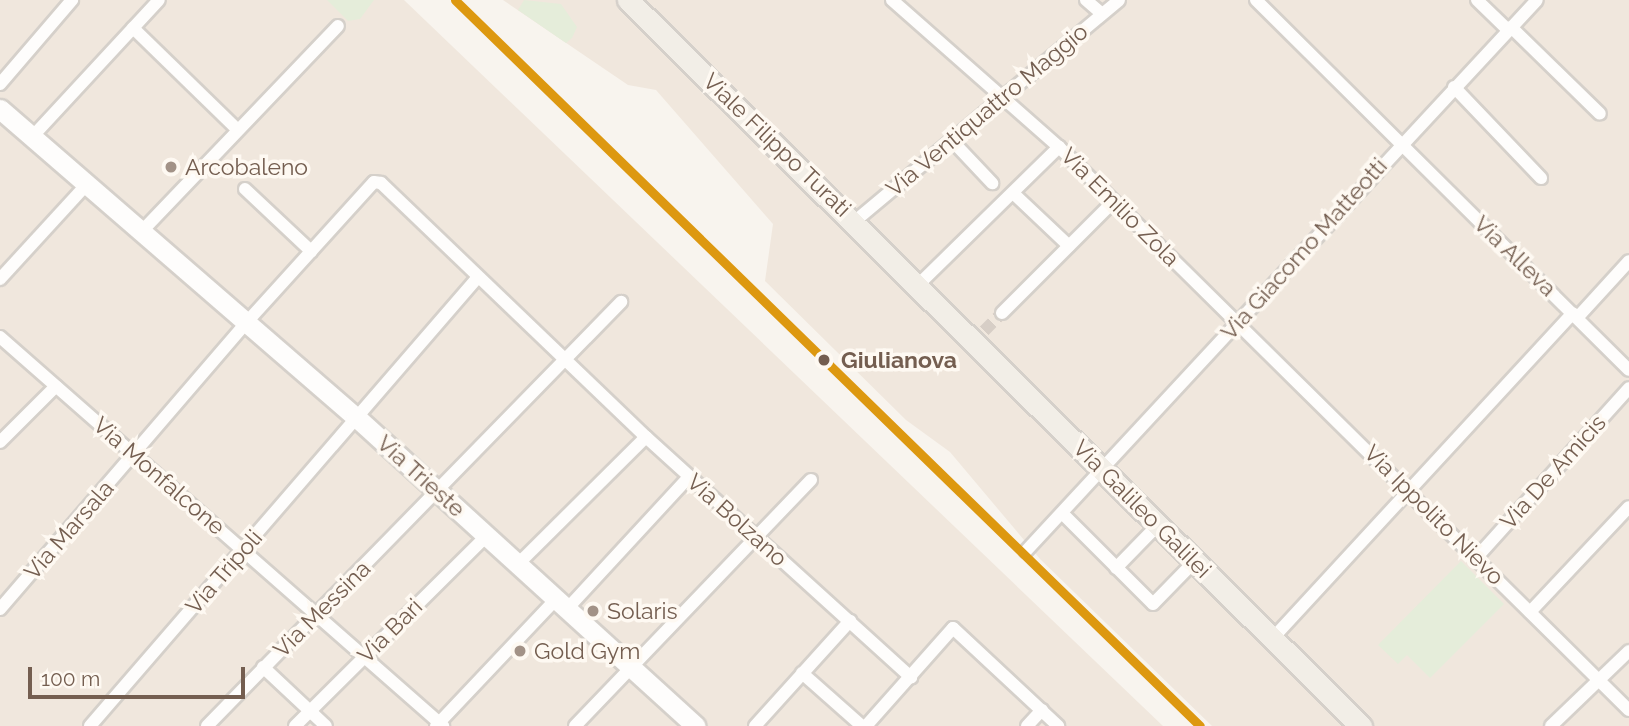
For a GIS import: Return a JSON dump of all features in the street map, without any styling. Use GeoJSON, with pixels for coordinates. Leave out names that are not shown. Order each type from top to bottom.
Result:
{"type":"FeatureCollection","features":[{"type":"Feature","properties":{"kind":"main road","name":"Viale Filippo Turati"},"geometry":{"type":"LineString","coordinates":[[628,0],[855,221],[920,289]]}},
{"type":"Feature","properties":{"kind":"main road","name":"Via Galileo Galilei"},"geometry":{"type":"LineString","coordinates":[[920,289],[978,337],[1102,469],[1361,726]]}},
{"type":"Feature","properties":{"kind":"street"},"geometry":{"type":"LineString","coordinates":[[0,84],[72,0]]}},
{"type":"Feature","properties":{"kind":"street"},"geometry":{"type":"LineString","coordinates":[[33,136],[159,0]]}},
{"type":"Feature","properties":{"kind":"street","name":"Via Emilio Zola"},"geometry":{"type":"LineString","coordinates":[[892,0],[1003,94],[1237,322]]}},
{"type":"Feature","properties":{"kind":"street"},"geometry":{"type":"LineString","coordinates":[[1086,0],[1102,14]]}},
{"type":"Feature","properties":{"kind":"street","name":"Via Ventiquattro Maggio"},"geometry":{"type":"LineString","coordinates":[[855,221],[1003,94],[1119,0]]}},
{"type":"Feature","properties":{"kind":"street","name":"Via Alleva"},"geometry":{"type":"LineString","coordinates":[[1257,0],[1629,370]]}},
{"type":"Feature","properties":{"kind":"street"},"geometry":{"type":"LineString","coordinates":[[1478,0],[1601,114]]}},
{"type":"Feature","properties":{"kind":"street","name":"Via Giacomo Matteotti"},"geometry":{"type":"LineString","coordinates":[[1026,551],[1063,514],[1400,143],[1537,0]]}},
{"type":"Feature","properties":{"kind":"street"},"geometry":{"type":"LineString","coordinates":[[143,230],[338,26]]}},
{"type":"Feature","properties":{"kind":"street"},"geometry":{"type":"LineString","coordinates":[[133,28],[238,130]]}},
{"type":"Feature","properties":{"kind":"street"},"geometry":{"type":"LineString","coordinates":[[1454,87],[1541,178]]}},
{"type":"Feature","properties":{"kind":"street","name":"Via Trieste"},"geometry":{"type":"LineString","coordinates":[[0,109],[356,417],[695,726]]}},
{"type":"Feature","properties":{"kind":"street"},"geometry":{"type":"LineString","coordinates":[[920,289],[959,245],[1059,147]]}},
{"type":"Feature","properties":{"kind":"street"},"geometry":{"type":"LineString","coordinates":[[956,150],[992,183]]}},
{"type":"Feature","properties":{"kind":"street"},"geometry":{"type":"LineString","coordinates":[[0,279],[88,183]]}},
{"type":"Feature","properties":{"kind":"street","name":"Via Bolzano"},"geometry":{"type":"LineString","coordinates":[[374,183],[408,209],[646,437],[911,677]]}},
{"type":"Feature","properties":{"kind":"street","name":"Via Marsala"},"geometry":{"type":"LineString","coordinates":[[0,609],[246,323],[374,183]]}},
{"type":"Feature","properties":{"kind":"street"},"geometry":{"type":"LineString","coordinates":[[245,189],[311,251]]}},
{"type":"Feature","properties":{"kind":"street"},"geometry":{"type":"LineString","coordinates":[[1013,193],[1069,246]]}},
{"type":"Feature","properties":{"kind":"street"},"geometry":{"type":"LineString","coordinates":[[1002,313],[1114,202]]}},
{"type":"Feature","properties":{"kind":"street"},"geometry":{"type":"LineString","coordinates":[[1273,638],[1409,490],[1629,261]]}},
{"type":"Feature","properties":{"kind":"street","name":"Via Tripoli"},"geometry":{"type":"LineString","coordinates":[[90,726],[478,277]]}},
{"type":"Feature","properties":{"kind":"street"},"geometry":{"type":"LineString","coordinates":[[437,492],[621,302]]}},
{"type":"Feature","properties":{"kind":"street","name":"Via Ippolito Nievo"},"geometry":{"type":"LineString","coordinates":[[1237,322],[1629,710]]}},
{"type":"Feature","properties":{"kind":"street","name":"Via Monfalcone"},"geometry":{"type":"LineString","coordinates":[[0,337],[244,549],[440,725]]}},
{"type":"Feature","properties":{"kind":"street"},"geometry":{"type":"LineString","coordinates":[[0,442],[56,386]]}},
{"type":"Feature","properties":{"kind":"street","name":"Via De Amicis"},"geometry":{"type":"LineString","coordinates":[[1477,557],[1629,388]]}},
{"type":"Feature","properties":{"kind":"street"},"geometry":{"type":"LineString","coordinates":[[518,564],[646,437]]}},
{"type":"Feature","properties":{"kind":"street"},"geometry":{"type":"LineString","coordinates":[[440,725],[689,477]]}},
{"type":"Feature","properties":{"kind":"street"},"geometry":{"type":"LineString","coordinates":[[575,726],[811,480]]}},
{"type":"Feature","properties":{"kind":"street","name":"Via Messina"},"geometry":{"type":"LineString","coordinates":[[207,726],[437,492]]}},
{"type":"Feature","properties":{"kind":"street"},"geometry":{"type":"LineString","coordinates":[[1530,612],[1629,507]]}},
{"type":"Feature","properties":{"kind":"street"},"geometry":{"type":"LineString","coordinates":[[1063,514],[1153,604],[1195,561]]}},
{"type":"Feature","properties":{"kind":"street"},"geometry":{"type":"LineString","coordinates":[[1116,568],[1158,525]]}},
{"type":"Feature","properties":{"kind":"street","name":"Via Bari"},"geometry":{"type":"LineString","coordinates":[[295,726],[486,536]]}},
{"type":"Feature","properties":{"kind":"street"},"geometry":{"type":"LineString","coordinates":[[755,726],[850,621]]}},
{"type":"Feature","properties":{"kind":"street"},"geometry":{"type":"LineString","coordinates":[[803,673],[864,726],[953,628],[1058,726]]}},
{"type":"Feature","properties":{"kind":"street"},"geometry":{"type":"LineString","coordinates":[[1551,726],[1629,651]]}},
{"type":"Feature","properties":{"kind":"street"},"geometry":{"type":"LineString","coordinates":[[264,667],[326,726]]}},
{"type":"Feature","properties":{"kind":"street"},"geometry":{"type":"LineString","coordinates":[[1027,726],[1042,710]]}},
{"type":"Feature","properties":{"kind":"shaded area"},"geometry":{"type":"Polygon","coordinates":[[[0,0],[404,0],[1163,726],[0,726],[0,0]]]}},
{"type":"Feature","properties":{"kind":"shaded area"},"geometry":{"type":"Polygon","coordinates":[[[503,0],[1629,0],[1629,726],[1212,726],[1040,559],[950,452],[906,420],[765,281],[773,224],[656,90],[628,85],[503,0]]]}},
{"type":"Feature","properties":{"kind":"green space"},"geometry":{"type":"Polygon","coordinates":[[[327,0],[374,0],[360,19],[348,21],[327,0]]]}},
{"type":"Feature","properties":{"kind":"green space"},"geometry":{"type":"Polygon","coordinates":[[[524,0],[561,4],[577,27],[572,38],[566,43],[518,10],[524,0]]]}},
{"type":"Feature","properties":{"kind":"green space"},"geometry":{"type":"Polygon","coordinates":[[[1461,561],[1504,604],[1430,678],[1407,655],[1398,664],[1378,645],[1461,561]]]}},
{"type":"Feature","properties":{"kind":"tunnel"},"geometry":{"type":"LineString","coordinates":[[984,331],[1002,313]]}},
{"type":"Feature","properties":{"kind":"transit line"},"geometry":{"type":"LineString","coordinates":[[455,0],[1200,726]]}},
{"type":"Feature","properties":{"kind":"place","name":"Arcobaleno"},"geometry":{"type":"Point","coordinates":[171,167]}},
{"type":"Feature","properties":{"kind":"place","name":"Giulianova"},"geometry":{"type":"Point","coordinates":[824,360]}},
{"type":"Feature","properties":{"kind":"place","name":"Solaris"},"geometry":{"type":"Point","coordinates":[593,611]}},
{"type":"Feature","properties":{"kind":"place","name":"Gold Gym"},"geometry":{"type":"Point","coordinates":[520,651]}}]}
